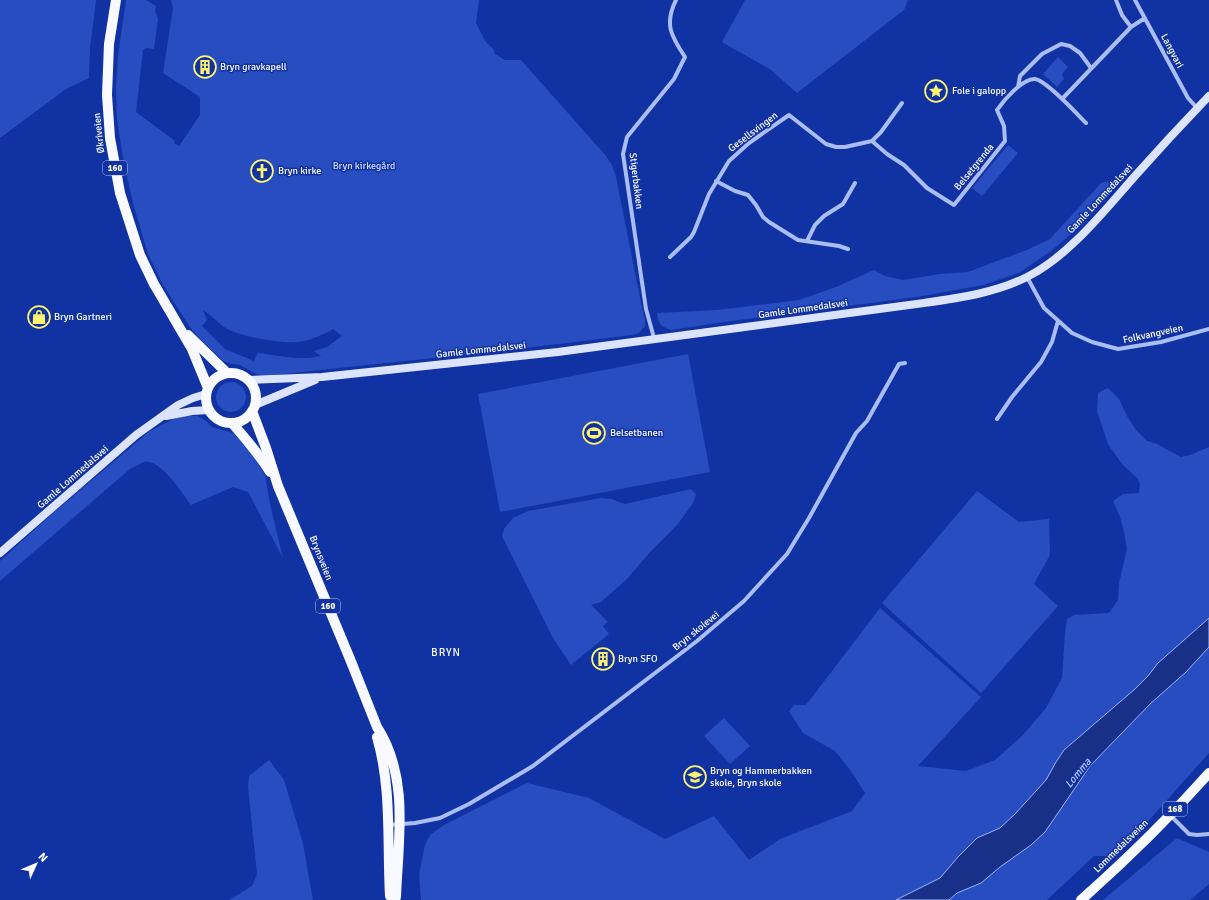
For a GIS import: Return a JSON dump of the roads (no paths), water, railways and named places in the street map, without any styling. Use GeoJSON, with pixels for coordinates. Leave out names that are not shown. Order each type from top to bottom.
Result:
{"type":"FeatureCollection","features":[{"type":"Feature","properties":{"kind":"main road","name":"Økriveien"},"geometry":{"type":"LineString","coordinates":[[116,0],[109,44],[108,116],[114,164],[120,193],[140,255],[154,284],[192,349],[207,391]]}},
{"type":"Feature","properties":{"kind":"main road","name":"Økriveien"},"geometry":{"type":"LineString","coordinates":[[177,324],[227,373]]}},
{"type":"Feature","properties":{"kind":"main road","name":"160"},"geometry":{"type":"LineString","coordinates":[[227,373],[242,376],[253,386],[256,399],[253,408]]}},
{"type":"Feature","properties":{"kind":"main road"},"geometry":{"type":"LineString","coordinates":[[207,391],[211,383],[217,377],[227,373]]}},
{"type":"Feature","properties":{"kind":"main road","name":"160"},"geometry":{"type":"LineString","coordinates":[[207,391],[206,402],[208,410],[222,422],[232,423]]}},
{"type":"Feature","properties":{"kind":"main road"},"geometry":{"type":"LineString","coordinates":[[232,423],[245,419],[253,408]]}},
{"type":"Feature","properties":{"kind":"main road","name":"Brynsveien"},"geometry":{"type":"LineString","coordinates":[[253,408],[278,486],[377,727],[383,737],[392,762],[397,780],[400,804],[399,859],[396,898],[393,900],[391,899],[389,875],[386,785],[383,760],[376,736],[377,727]]}},
{"type":"Feature","properties":{"kind":"main road","name":"Brynsveien"},"geometry":{"type":"LineString","coordinates":[[232,423],[259,454],[278,486]]}},
{"type":"Feature","properties":{"kind":"main road","name":"Lommedalsveien"},"geometry":{"type":"LineString","coordinates":[[1081,900],[1140,845],[1209,773]]}},
{"type":"Feature","properties":{"kind":"street","name":"Stigerbakken"},"geometry":{"type":"LineString","coordinates":[[654,338],[646,309],[623,154],[627,137],[674,79],[685,57],[676,44],[669,22],[672,7],[676,0]]}},
{"type":"Feature","properties":{"kind":"street"},"geometry":{"type":"LineString","coordinates":[[1116,0],[1122,15],[1131,27]]}},
{"type":"Feature","properties":{"kind":"street","name":"Langvari"},"geometry":{"type":"LineString","coordinates":[[1135,0],[1188,98],[1197,108]]}},
{"type":"Feature","properties":{"kind":"street"},"geometry":{"type":"LineString","coordinates":[[1062,99],[1131,27],[1145,18]]}},
{"type":"Feature","properties":{"kind":"street","name":"Belsetgrenda"},"geometry":{"type":"LineString","coordinates":[[1018,87],[1020,76],[1042,54],[1061,44],[1070,46],[1080,53],[1091,68]]}},
{"type":"Feature","properties":{"kind":"street","name":"Belsetgrenda"},"geometry":{"type":"LineString","coordinates":[[872,141],[887,154],[904,165],[927,188],[954,205],[1006,141],[1004,126],[997,110],[1003,101],[1025,82],[1034,79],[1040,80],[1086,123]]}},
{"type":"Feature","properties":{"kind":"street","name":"Gamle Lommedalsvei"},"geometry":{"type":"LineString","coordinates":[[248,380],[322,377],[558,352],[947,300],[994,290],[1027,277],[1057,258],[1100,216],[1209,96]]}},
{"type":"Feature","properties":{"kind":"street"},"geometry":{"type":"LineString","coordinates":[[872,141],[881,132],[902,103]]}},
{"type":"Feature","properties":{"kind":"street","name":"Gesellsvingen"},"geometry":{"type":"LineString","coordinates":[[670,257],[694,232],[706,201],[716,181],[729,161],[749,143],[789,115],[826,144],[836,147],[845,147],[872,141]]}},
{"type":"Feature","properties":{"kind":"street"},"geometry":{"type":"LineString","coordinates":[[716,181],[748,195],[763,217],[798,240],[839,246],[848,249]]}},
{"type":"Feature","properties":{"kind":"street"},"geometry":{"type":"LineString","coordinates":[[807,241],[815,225],[824,216],[844,204],[855,183]]}},
{"type":"Feature","properties":{"kind":"street","name":"Folkvangveien"},"geometry":{"type":"LineString","coordinates":[[1027,277],[1044,308],[1072,333],[1092,342],[1118,349],[1161,342],[1209,329]]}},
{"type":"Feature","properties":{"kind":"street"},"geometry":{"type":"LineString","coordinates":[[997,419],[1041,362],[1052,342],[1058,321]]}},
{"type":"Feature","properties":{"kind":"street","name":"Bryn skolevei"},"geometry":{"type":"LineString","coordinates":[[388,825],[415,823],[440,818],[470,804],[533,766],[697,641],[744,601],[787,554],[809,518],[856,433],[867,421],[899,364],[906,362]]}},
{"type":"Feature","properties":{"kind":"street","name":"Gamle Lommedalsvei"},"geometry":{"type":"LineString","coordinates":[[253,408],[322,377]]}},
{"type":"Feature","properties":{"kind":"street","name":"Gamle Lommedalsvei"},"geometry":{"type":"LineString","coordinates":[[0,553],[136,435],[178,405],[207,391]]}},
{"type":"Feature","properties":{"kind":"street","name":"Gamle Lommedalsvei"},"geometry":{"type":"LineString","coordinates":[[161,418],[192,411],[208,410]]}},
{"type":"Feature","properties":{"kind":"street"},"geometry":{"type":"LineString","coordinates":[[1170,815],[1189,834],[1209,834]]}},
{"type":"Feature","properties":{"kind":"water","name":"Lomma"},"geometry":{"type":"Polygon","coordinates":[[[1209,618],[1209,647],[1186,672],[1150,704],[1090,766],[1045,832],[1031,845],[1000,867],[981,883],[957,893],[949,900],[896,900],[940,878],[977,838],[1000,828],[1046,780],[1064,750],[1135,689],[1158,663],[1209,618]]]}},
{"type":"Feature","properties":{"kind":"place","name":"Bryn gravkapell"},"geometry":{"type":"Point","coordinates":[205,67]}},
{"type":"Feature","properties":{"kind":"place","name":"Fole i galopp"},"geometry":{"type":"Point","coordinates":[936,91]}},
{"type":"Feature","properties":{"kind":"place","name":"Bryn kirke"},"geometry":{"type":"Point","coordinates":[262,171]}},
{"type":"Feature","properties":{"kind":"place","name":"Bryn Gartneri"},"geometry":{"type":"Point","coordinates":[39,317]}},
{"type":"Feature","properties":{"kind":"place","name":"Belsetbanen"},"geometry":{"type":"Point","coordinates":[594,433]}},
{"type":"Feature","properties":{"kind":"place","name":"Bryn SFO"},"geometry":{"type":"Point","coordinates":[603,659]}},
{"type":"Feature","properties":{"kind":"place","name":"Bryn og Hammerbakken skole, Bryn skole"},"geometry":{"type":"Point","coordinates":[695,777]}},
{"type":"Feature","properties":{"kind":"district","name":"BRYN"},"geometry":{"type":"Point","coordinates":[446,652]}},
{"type":"Feature","properties":{"kind":"park label","name":"Bryn kirkegård"},"geometry":{"type":"Point","coordinates":[364,166]}}]}
